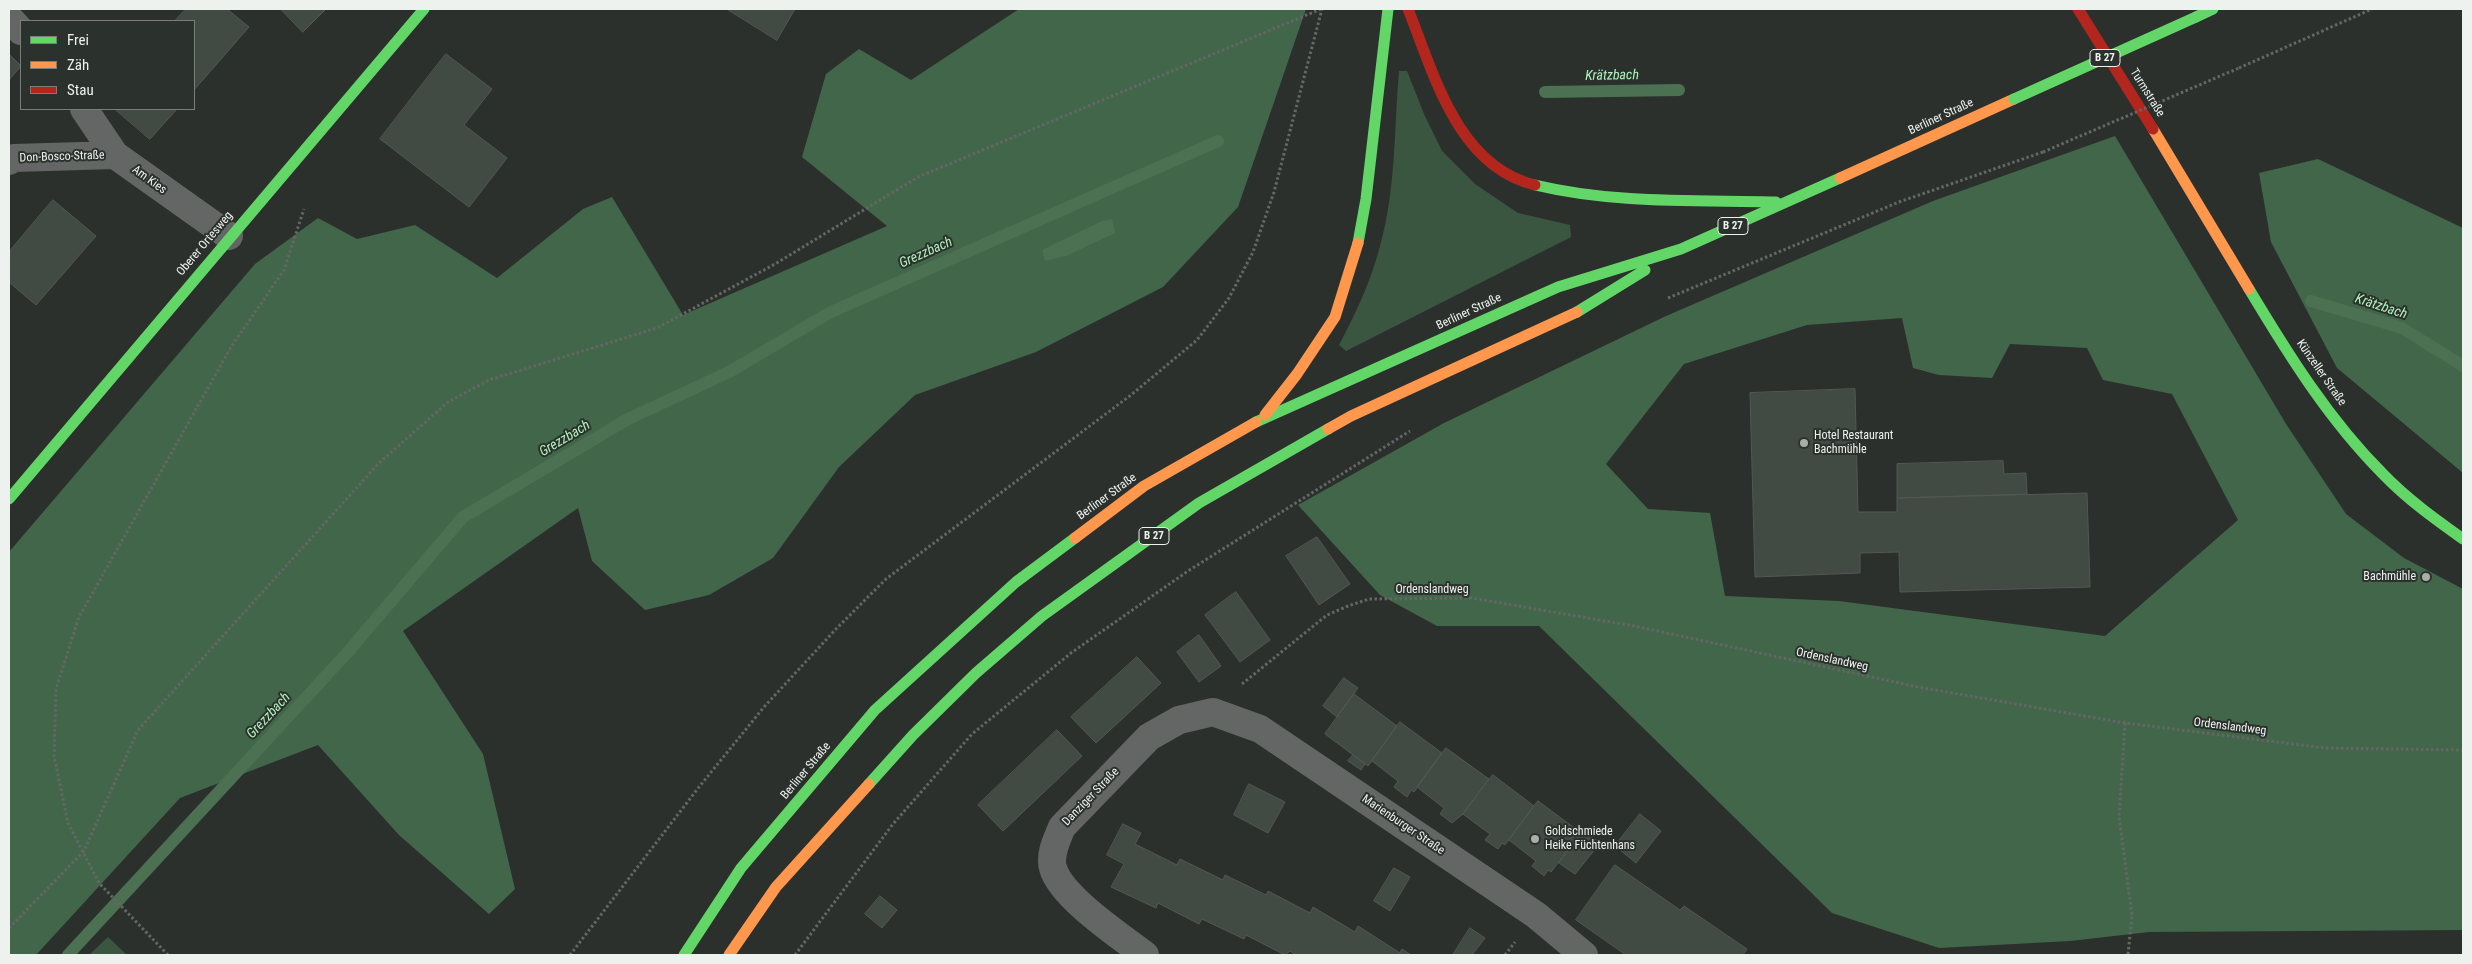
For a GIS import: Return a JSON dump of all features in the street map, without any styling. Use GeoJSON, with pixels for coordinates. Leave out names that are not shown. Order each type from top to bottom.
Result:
{"type":"FeatureCollection","features":[{"type":"Feature","properties":{"kind":"main road","name":"Oberer Ortesweg"},"geometry":{"type":"LineString","coordinates":[[9,500],[229,236],[424,9]]}},
{"type":"Feature","properties":{"kind":"main road"},"geometry":{"type":"LineString","coordinates":[[1264,417],[1297,374],[1335,317],[1356,252],[1366,199],[1388,9]]}},
{"type":"Feature","properties":{"kind":"main road"},"geometry":{"type":"LineString","coordinates":[[1408,9],[1449,111],[1482,157],[1522,182],[1571,194],[1626,198],[1785,203]]}},
{"type":"Feature","properties":{"kind":"main road","name":"Turmstraße"},"geometry":{"type":"LineString","coordinates":[[2078,9],[2192,192]]}},
{"type":"Feature","properties":{"kind":"main road","name":"Berliner Straße"},"geometry":{"type":"LineString","coordinates":[[684,955],[742,868],[875,710],[1016,582],[1144,486],[1264,417],[1340,386],[1558,286],[1681,249],[2213,9]]}},
{"type":"Feature","properties":{"kind":"main road","name":"Künzeller Straße"},"geometry":{"type":"LineString","coordinates":[[2192,192],[2303,374],[2352,442],[2388,479],[2427,514],[2463,539]]}},
{"type":"Feature","properties":{"kind":"main road","name":"Berliner Straße"},"geometry":{"type":"LineString","coordinates":[[729,955],[776,887],[913,735],[976,673],[1042,616],[1199,503],[1351,416],[1575,313],[1681,249]]}},
{"type":"Feature","properties":{"kind":"street"},"geometry":{"type":"LineString","coordinates":[[9,18],[20,30]]}},
{"type":"Feature","properties":{"kind":"street","name":"Am Kies"},"geometry":{"type":"LineString","coordinates":[[85,110],[115,155],[229,236]]}},
{"type":"Feature","properties":{"kind":"street","name":"Don-Bosco-Straße"},"geometry":{"type":"LineString","coordinates":[[9,161],[14,158],[115,155]]}},
{"type":"Feature","properties":{"kind":"street","name":"Danziger Straße"},"geometry":{"type":"LineString","coordinates":[[1144,955],[1096,918],[1059,883],[1052,866],[1054,845],[1062,826],[1148,737],[1178,720],[1213,712]]}},
{"type":"Feature","properties":{"kind":"street","name":"Marienburger Straße"},"geometry":{"type":"LineString","coordinates":[[1213,712],[1260,728],[1536,915],[1584,955]]}},
{"type":"Feature","properties":{"kind":"path"},"geometry":{"type":"LineString","coordinates":[[9,928],[84,851],[138,730],[378,463],[448,402],[489,380],[657,328],[775,264],[918,177],[1321,9]]}},
{"type":"Feature","properties":{"kind":"path"},"geometry":{"type":"LineString","coordinates":[[570,955],[699,787],[764,707],[836,629],[880,585],[1131,395],[1197,340],[1229,298],[1253,252],[1274,192],[1321,9]]}},
{"type":"Feature","properties":{"kind":"path"},"geometry":{"type":"LineString","coordinates":[[1660,302],[1900,202],[2043,152],[2372,9]]}},
{"type":"Feature","properties":{"kind":"path"},"geometry":{"type":"LineString","coordinates":[[168,955],[99,883],[68,823],[54,756],[56,689],[79,617],[231,347],[284,270],[304,209],[302,151]]}},
{"type":"Feature","properties":{"kind":"path"},"geometry":{"type":"LineString","coordinates":[[795,955],[893,824],[972,734],[1070,653],[1188,571],[1414,427]]}},
{"type":"Feature","properties":{"kind":"path","name":"Ordenslandweg"},"geometry":{"type":"LineString","coordinates":[[1238,690],[1244,681],[1327,615],[1348,606],[1369,599],[1472,598],[1634,626],[1918,687],[2126,723],[2324,748],[2463,750]]}},
{"type":"Feature","properties":{"kind":"path"},"geometry":{"type":"LineString","coordinates":[[2126,723],[2119,817],[2132,915],[2128,955]]}},
{"type":"Feature","properties":{"kind":"shaded area"},"geometry":{"type":"Polygon","coordinates":[[[1019,9],[1306,9],[1238,207],[1163,287],[1036,352],[915,395],[839,467],[773,558],[709,595],[645,610],[592,561],[578,508],[403,631],[483,754],[515,889],[489,914],[399,835],[318,745],[180,798],[36,955],[9,955],[9,552],[255,264],[318,218],[357,239],[415,225],[497,278],[583,209],[612,197],[683,315],[887,226],[802,157],[826,74],[859,49],[911,80],[1019,9]]]}},
{"type":"Feature","properties":{"kind":"shaded area"},"geometry":{"type":"Polygon","coordinates":[[[1399,71],[1407,71],[1424,114],[1442,151],[1475,184],[1518,213],[1570,225],[1571,237],[1346,351],[1339,345],[1368,284],[1385,225],[1394,159],[1399,71]]]}},
{"type":"Feature","properties":{"kind":"shaded area"},"geometry":{"type":"Polygon","coordinates":[[[2115,136],[2286,424],[2346,514],[2404,558],[2463,589],[2463,930],[2149,932],[2070,941],[1939,948],[1832,913],[1539,626],[1437,626],[1380,595],[1298,505],[1444,423],[1666,316],[1933,201],[2115,136]],[[1902,318],[1807,325],[1684,364],[1606,464],[1648,509],[1710,513],[1725,596],[1839,601],[2105,636],[2238,520],[2172,394],[2103,380],[2087,348],[2010,344],[1992,378],[1939,375],[1913,368],[1902,318]]]}},
{"type":"Feature","properties":{"kind":"shaded area"},"geometry":{"type":"Polygon","coordinates":[[[2318,159],[2463,228],[2463,473],[2337,368],[2271,242],[2259,173],[2318,159]]]}},
{"type":"Feature","properties":{"kind":"shaded area"},"geometry":{"type":"Polygon","coordinates":[[[1112,219],[1115,233],[1066,256],[1045,261],[1042,250],[1102,221],[1112,219]]]}},
{"type":"Feature","properties":{"kind":"shaded area"},"geometry":{"type":"Polygon","coordinates":[[[108,937],[127,955],[89,955],[108,937]]]}},
{"type":"Feature","properties":{"kind":"building"},"geometry":{"type":"Polygon","coordinates":[[[186,9],[227,9],[249,27],[195,89],[195,20],[176,20],[186,9]]]}},
{"type":"Feature","properties":{"kind":"building"},"geometry":{"type":"Polygon","coordinates":[[[281,9],[326,9],[303,32],[281,9]]]}},
{"type":"Feature","properties":{"kind":"building"},"geometry":{"type":"Polygon","coordinates":[[[727,9],[795,9],[777,40],[727,9]]]}},
{"type":"Feature","properties":{"kind":"building"},"geometry":{"type":"Polygon","coordinates":[[[9,54],[20,67],[9,80],[9,54]]]}},
{"type":"Feature","properties":{"kind":"building"},"geometry":{"type":"Polygon","coordinates":[[[446,54],[492,89],[464,125],[507,158],[469,207],[380,139],[446,54]]]}},
{"type":"Feature","properties":{"kind":"building"},"geometry":{"type":"Polygon","coordinates":[[[116,110],[176,110],[150,139],[116,110]]]}},
{"type":"Feature","properties":{"kind":"building"},"geometry":{"type":"Polygon","coordinates":[[[53,200],[96,236],[36,305],[9,282],[9,252],[53,200]]]}},
{"type":"Feature","properties":{"kind":"building","name":"Hotel Restaurant Bachmühle"},"geometry":{"type":"Polygon","coordinates":[[[1855,389],[1858,512],[1897,512],[1897,498],[2087,493],[2090,587],[1900,592],[1899,552],[1860,553],[1860,573],[1755,577],[1750,393],[1855,389]]]}},
{"type":"Feature","properties":{"kind":"building"},"geometry":{"type":"Polygon","coordinates":[[[2003,461],[2004,474],[2026,473],[2027,494],[1897,498],[1897,464],[2003,461]]]}},
{"type":"Feature","properties":{"kind":"building"},"geometry":{"type":"Polygon","coordinates":[[[1317,537],[1350,584],[1319,605],[1286,556],[1317,537]]]}},
{"type":"Feature","properties":{"kind":"building"},"geometry":{"type":"Polygon","coordinates":[[[1236,592],[1270,640],[1240,662],[1205,615],[1236,592]]]}},
{"type":"Feature","properties":{"kind":"building"},"geometry":{"type":"Polygon","coordinates":[[[1199,635],[1221,666],[1199,682],[1177,652],[1199,635]]]}},
{"type":"Feature","properties":{"kind":"building"},"geometry":{"type":"Polygon","coordinates":[[[1137,657],[1161,683],[1096,743],[1071,717],[1137,657]]]}},
{"type":"Feature","properties":{"kind":"building"},"geometry":{"type":"Polygon","coordinates":[[[1344,678],[1358,688],[1337,717],[1323,706],[1344,678]]]}},
{"type":"Feature","properties":{"kind":"building"},"geometry":{"type":"Polygon","coordinates":[[[1354,694],[1397,726],[1368,766],[1325,734],[1354,694]]]}},
{"type":"Feature","properties":{"kind":"building"},"geometry":{"type":"Polygon","coordinates":[[[1400,722],[1442,753],[1414,792],[1411,790],[1407,797],[1394,787],[1398,781],[1372,761],[1400,722]]]}},
{"type":"Feature","properties":{"kind":"building"},"geometry":{"type":"Polygon","coordinates":[[[1057,730],[1082,756],[1003,831],[978,805],[1057,730]]]}},
{"type":"Feature","properties":{"kind":"building"},"geometry":{"type":"Polygon","coordinates":[[[1446,748],[1489,779],[1463,814],[1452,823],[1440,814],[1444,808],[1417,787],[1446,748]]]}},
{"type":"Feature","properties":{"kind":"building"},"geometry":{"type":"Polygon","coordinates":[[[1353,755],[1365,764],[1361,770],[1348,761],[1353,755]]]}},
{"type":"Feature","properties":{"kind":"building"},"geometry":{"type":"Polygon","coordinates":[[[1493,775],[1534,806],[1505,845],[1502,843],[1498,849],[1485,840],[1490,834],[1463,814],[1493,775]]]}},
{"type":"Feature","properties":{"kind":"building"},"geometry":{"type":"Polygon","coordinates":[[[1249,784],[1285,802],[1268,833],[1234,815],[1249,784]]]}},
{"type":"Feature","properties":{"kind":"building"},"geometry":{"type":"Polygon","coordinates":[[[1538,801],[1581,833],[1551,872],[1548,870],[1544,876],[1532,866],[1536,861],[1509,840],[1538,801]]]}},
{"type":"Feature","properties":{"kind":"building"},"geometry":{"type":"Polygon","coordinates":[[[1640,814],[1661,831],[1636,863],[1615,846],[1640,814]]]}},
{"type":"Feature","properties":{"kind":"building"},"geometry":{"type":"Polygon","coordinates":[[[1123,824],[1141,833],[1135,844],[1177,865],[1180,859],[1223,880],[1225,875],[1266,895],[1268,891],[1310,913],[1313,907],[1355,932],[1358,926],[1400,953],[1402,949],[1411,955],[1296,955],[1290,951],[1285,955],[1246,935],[1244,939],[1202,919],[1199,924],[1158,903],[1156,908],[1111,887],[1124,864],[1107,855],[1123,824]]]}},
{"type":"Feature","properties":{"kind":"building"},"geometry":{"type":"Polygon","coordinates":[[[1582,828],[1600,843],[1575,874],[1559,863],[1581,833],[1579,832],[1582,828]]]}},
{"type":"Feature","properties":{"kind":"building"},"geometry":{"type":"Polygon","coordinates":[[[1615,865],[1680,910],[1684,906],[1747,949],[1743,955],[1626,955],[1576,920],[1615,865]]]}},
{"type":"Feature","properties":{"kind":"building"},"geometry":{"type":"Polygon","coordinates":[[[1394,868],[1410,877],[1390,911],[1374,901],[1394,868]]]}},
{"type":"Feature","properties":{"kind":"building"},"geometry":{"type":"Polygon","coordinates":[[[880,896],[897,910],[882,928],[865,914],[880,896]]]}},
{"type":"Feature","properties":{"kind":"building"},"geometry":{"type":"Polygon","coordinates":[[[1470,928],[1485,938],[1472,955],[1453,955],[1470,928]]]}},
{"type":"Feature","properties":{"kind":"waterway","name":"Krätzbach"},"geometry":{"type":"LineString","coordinates":[[1545,92],[1679,90]]}},
{"type":"Feature","properties":{"kind":"waterway","name":"Grezzbach"},"geometry":{"type":"LineString","coordinates":[[68,955],[347,653],[463,517],[628,419],[729,372],[831,312],[1218,141]]}},
{"type":"Feature","properties":{"kind":"waterway","name":"Krätzbach"},"geometry":{"type":"LineString","coordinates":[[2311,301],[2402,328],[2463,366]]}},
{"type":"Feature","properties":{"kind":"traffic: fast"},"geometry":{"type":"LineString","coordinates":[[9,499],[424,9]]}},
{"type":"Feature","properties":{"kind":"traffic: fast"},"geometry":{"type":"LineString","coordinates":[[1358,243],[1366,199],[1388,9]]}},
{"type":"Feature","properties":{"kind":"traffic: fast"},"geometry":{"type":"LineString","coordinates":[[2196,17],[2213,9]]}},
{"type":"Feature","properties":{"kind":"traffic: fast"},"geometry":{"type":"LineString","coordinates":[[2014,99],[2196,17]]}},
{"type":"Feature","properties":{"kind":"traffic: fast"},"geometry":{"type":"LineString","coordinates":[[1256,422],[1558,287],[1681,249],[1840,178]]}},
{"type":"Feature","properties":{"kind":"traffic: fast"},"geometry":{"type":"LineString","coordinates":[[1535,185],[1565,191],[1625,198],[1776,202]]}},
{"type":"Feature","properties":{"kind":"traffic: fast"},"geometry":{"type":"LineString","coordinates":[[1577,312],[1645,270]]}},
{"type":"Feature","properties":{"kind":"traffic: fast"},"geometry":{"type":"LineString","coordinates":[[2249,289],[2310,386],[2363,453],[2402,492],[2463,539]]}},
{"type":"Feature","properties":{"kind":"traffic: fast"},"geometry":{"type":"LineString","coordinates":[[869,784],[913,735],[976,673],[1042,616],[1199,503],[1328,429]]}},
{"type":"Feature","properties":{"kind":"traffic: fast"},"geometry":{"type":"LineString","coordinates":[[684,955],[741,868],[875,710],[1016,582],[1075,538]]}},
{"type":"Feature","properties":{"kind":"traffic: slow"},"geometry":{"type":"LineString","coordinates":[[1840,178],[2014,99]]}},
{"type":"Feature","properties":{"kind":"traffic: slow"},"geometry":{"type":"LineString","coordinates":[[2153,129],[2249,289]]}},
{"type":"Feature","properties":{"kind":"traffic: slow"},"geometry":{"type":"LineString","coordinates":[[1265,415],[1297,374],[1335,317],[1358,243]]}},
{"type":"Feature","properties":{"kind":"traffic: slow"},"geometry":{"type":"LineString","coordinates":[[1328,429],[1351,416],[1577,312]]}},
{"type":"Feature","properties":{"kind":"traffic: slow"},"geometry":{"type":"LineString","coordinates":[[1075,538],[1144,486],[1256,422]]}},
{"type":"Feature","properties":{"kind":"traffic: slow"},"geometry":{"type":"LineString","coordinates":[[729,955],[776,887],[869,784]]}},
{"type":"Feature","properties":{"kind":"traffic: jam"},"geometry":{"type":"LineString","coordinates":[[1408,9],[1439,88],[1467,138],[1486,159],[1508,175],[1535,185]]}},
{"type":"Feature","properties":{"kind":"traffic: jam"},"geometry":{"type":"LineString","coordinates":[[2078,9],[2153,129]]}},
{"type":"Feature","properties":{"kind":"place","name":"Hotel Restaurant Bachmühle"},"geometry":{"type":"Point","coordinates":[1804,443]}},
{"type":"Feature","properties":{"kind":"place","name":"Bachmühle"},"geometry":{"type":"Point","coordinates":[2426,577]}},
{"type":"Feature","properties":{"kind":"place","name":"Goldschmiede Heike Füchtenhans"},"geometry":{"type":"Point","coordinates":[1535,839]}}]}
